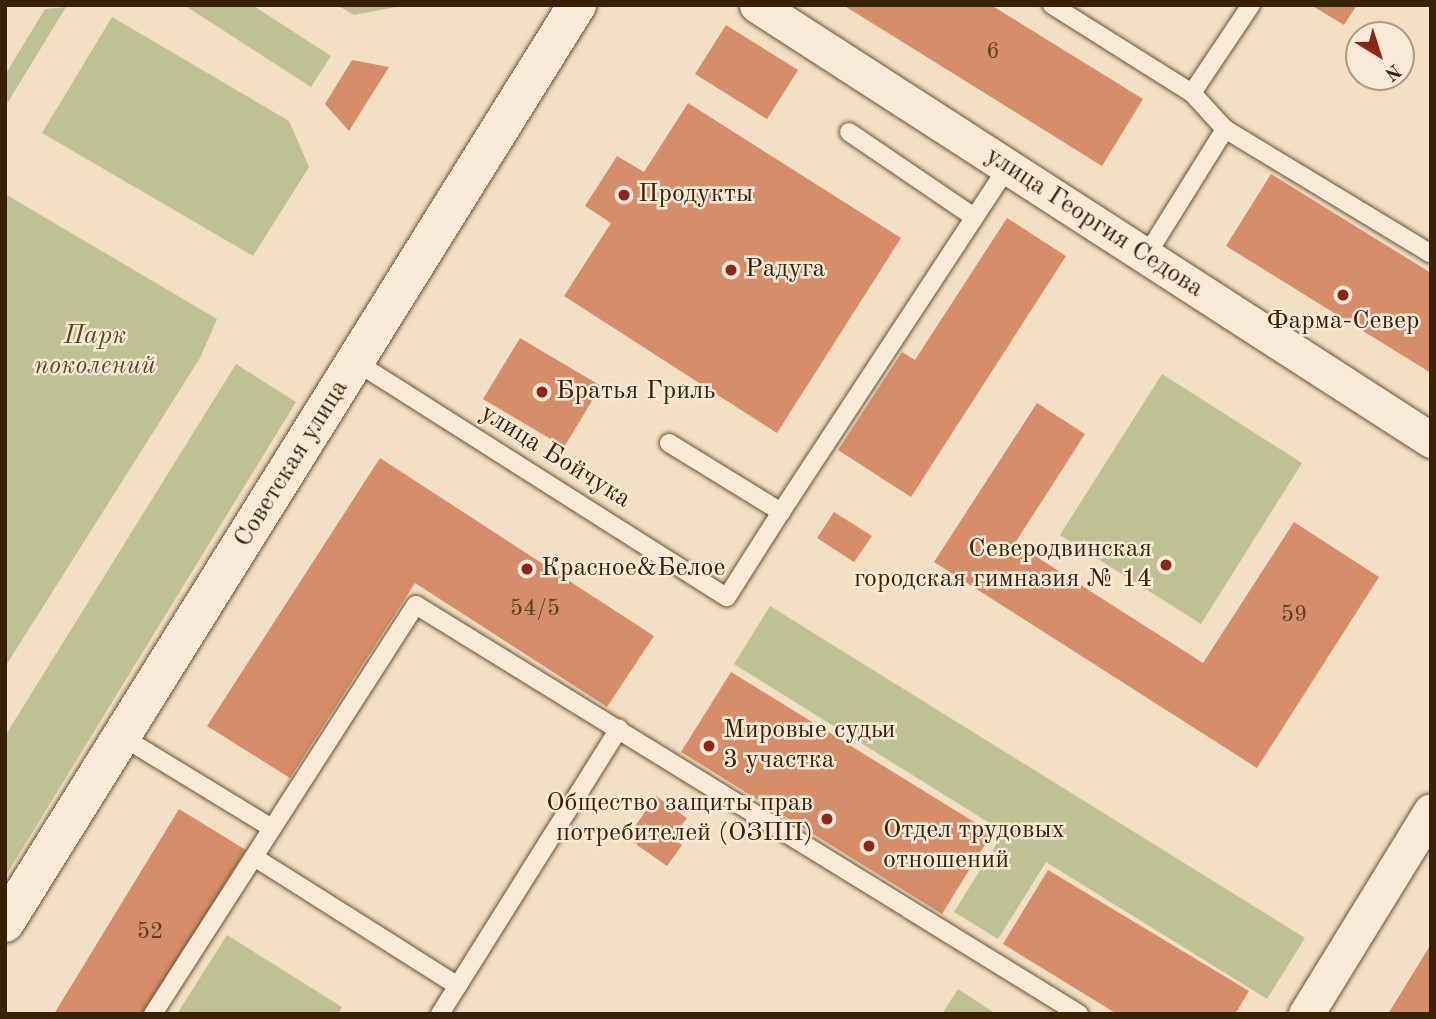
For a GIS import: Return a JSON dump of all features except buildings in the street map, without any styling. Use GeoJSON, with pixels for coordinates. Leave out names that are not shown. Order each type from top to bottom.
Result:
{"type":"FeatureCollection","features":[{"type":"Feature","properties":{"kind":"street","name":"Советская улица"},"geometry":{"type":"LineString","coordinates":[[5,923],[577,5]]}},
{"type":"Feature","properties":{"kind":"street","name":"улица Георгия Седова"},"geometry":{"type":"LineString","coordinates":[[757,5],[1431,440]]}},
{"type":"Feature","properties":{"kind":"street"},"geometry":{"type":"LineString","coordinates":[[1306,1014],[1431,811]]}},
{"type":"Feature","properties":{"kind":"lane"},"geometry":{"type":"LineString","coordinates":[[1052,5],[1192,93],[1226,129],[1431,254]]}},
{"type":"Feature","properties":{"kind":"lane"},"geometry":{"type":"LineString","coordinates":[[1192,93],[1251,5]]}},
{"type":"Feature","properties":{"kind":"lane"},"geometry":{"type":"LineString","coordinates":[[1146,256],[1226,129]]}},
{"type":"Feature","properties":{"kind":"lane"},"geometry":{"type":"LineString","coordinates":[[849,132],[974,217]]}},
{"type":"Feature","properties":{"kind":"lane"},"geometry":{"type":"LineString","coordinates":[[669,443],[781,512],[1008,167]]}},
{"type":"Feature","properties":{"kind":"lane","name":"улица Бойчука"},"geometry":{"type":"LineString","coordinates":[[356,362],[727,597],[781,512]]}},
{"type":"Feature","properties":{"kind":"lane"},"geometry":{"type":"LineString","coordinates":[[153,1014],[416,605],[1079,1014]]}},
{"type":"Feature","properties":{"kind":"lane"},"geometry":{"type":"LineString","coordinates":[[440,1014],[619,729]]}},
{"type":"Feature","properties":{"kind":"lane"},"geometry":{"type":"LineString","coordinates":[[121,736],[272,828]]}},
{"type":"Feature","properties":{"kind":"lane"},"geometry":{"type":"LineString","coordinates":[[254,857],[458,986]]}},
{"type":"Feature","properties":{"kind":"green space"},"geometry":{"type":"Polygon","coordinates":[[[184,5],[252,5],[331,56],[311,87],[184,5]]]}},
{"type":"Feature","properties":{"kind":"green space"},"geometry":{"type":"Polygon","coordinates":[[[337,5],[406,5],[354,15],[337,5]]]}},
{"type":"Feature","properties":{"kind":"green space"},"geometry":{"type":"Polygon","coordinates":[[[66,7],[5,107],[5,75],[45,9],[66,7]]]}},
{"type":"Feature","properties":{"kind":"green space"},"geometry":{"type":"Polygon","coordinates":[[[112,17],[289,121],[309,167],[253,256],[42,133],[112,17]]]}},
{"type":"Feature","properties":{"kind":"green space","name":"Парк поколений"},"geometry":{"type":"Polygon","coordinates":[[[5,194],[217,319],[200,358],[5,667],[5,194]]]}},
{"type":"Feature","properties":{"kind":"green space"},"geometry":{"type":"Polygon","coordinates":[[[236,364],[296,402],[5,877],[5,736],[236,364]]]}},
{"type":"Feature","properties":{"kind":"green space"},"geometry":{"type":"Polygon","coordinates":[[[1162,374],[1302,463],[1201,624],[1060,535],[1162,374]]]}},
{"type":"Feature","properties":{"kind":"green space"},"geometry":{"type":"Polygon","coordinates":[[[770,606],[1305,938],[1267,999],[1046,862],[998,939],[954,912],[1004,832],[734,664],[770,606]]]}},
{"type":"Feature","properties":{"kind":"green space"},"geometry":{"type":"Polygon","coordinates":[[[227,935],[342,1007],[338,1014],[177,1014],[227,935]]]}},
{"type":"Feature","properties":{"kind":"green space"},"geometry":{"type":"Polygon","coordinates":[[[958,989],[996,1014],[942,1014],[958,989]]]}},
{"type":"Feature","properties":{"kind":"place","name":"Продукты"},"geometry":{"type":"Point","coordinates":[624,195]}},
{"type":"Feature","properties":{"kind":"place","name":"Радуга"},"geometry":{"type":"Point","coordinates":[731,270]}},
{"type":"Feature","properties":{"kind":"place","name":"Фарма-Север"},"geometry":{"type":"Point","coordinates":[1343,295]}},
{"type":"Feature","properties":{"kind":"place","name":"Братья Гриль"},"geometry":{"type":"Point","coordinates":[542,392]}},
{"type":"Feature","properties":{"kind":"place","name":"Северодвинская городская гимназия № 14"},"geometry":{"type":"Point","coordinates":[1166,565]}},
{"type":"Feature","properties":{"kind":"place","name":"Красное&Белое"},"geometry":{"type":"Point","coordinates":[527,569]}},
{"type":"Feature","properties":{"kind":"place","name":"Мировые судьи 3 участка"},"geometry":{"type":"Point","coordinates":[709,746]}},
{"type":"Feature","properties":{"kind":"place","name":"Общество защиты прав потребителей (ОЗПП)"},"geometry":{"type":"Point","coordinates":[827,819]}},
{"type":"Feature","properties":{"kind":"place","name":"Отдел трудовых отношений"},"geometry":{"type":"Point","coordinates":[869,846]}}]}
